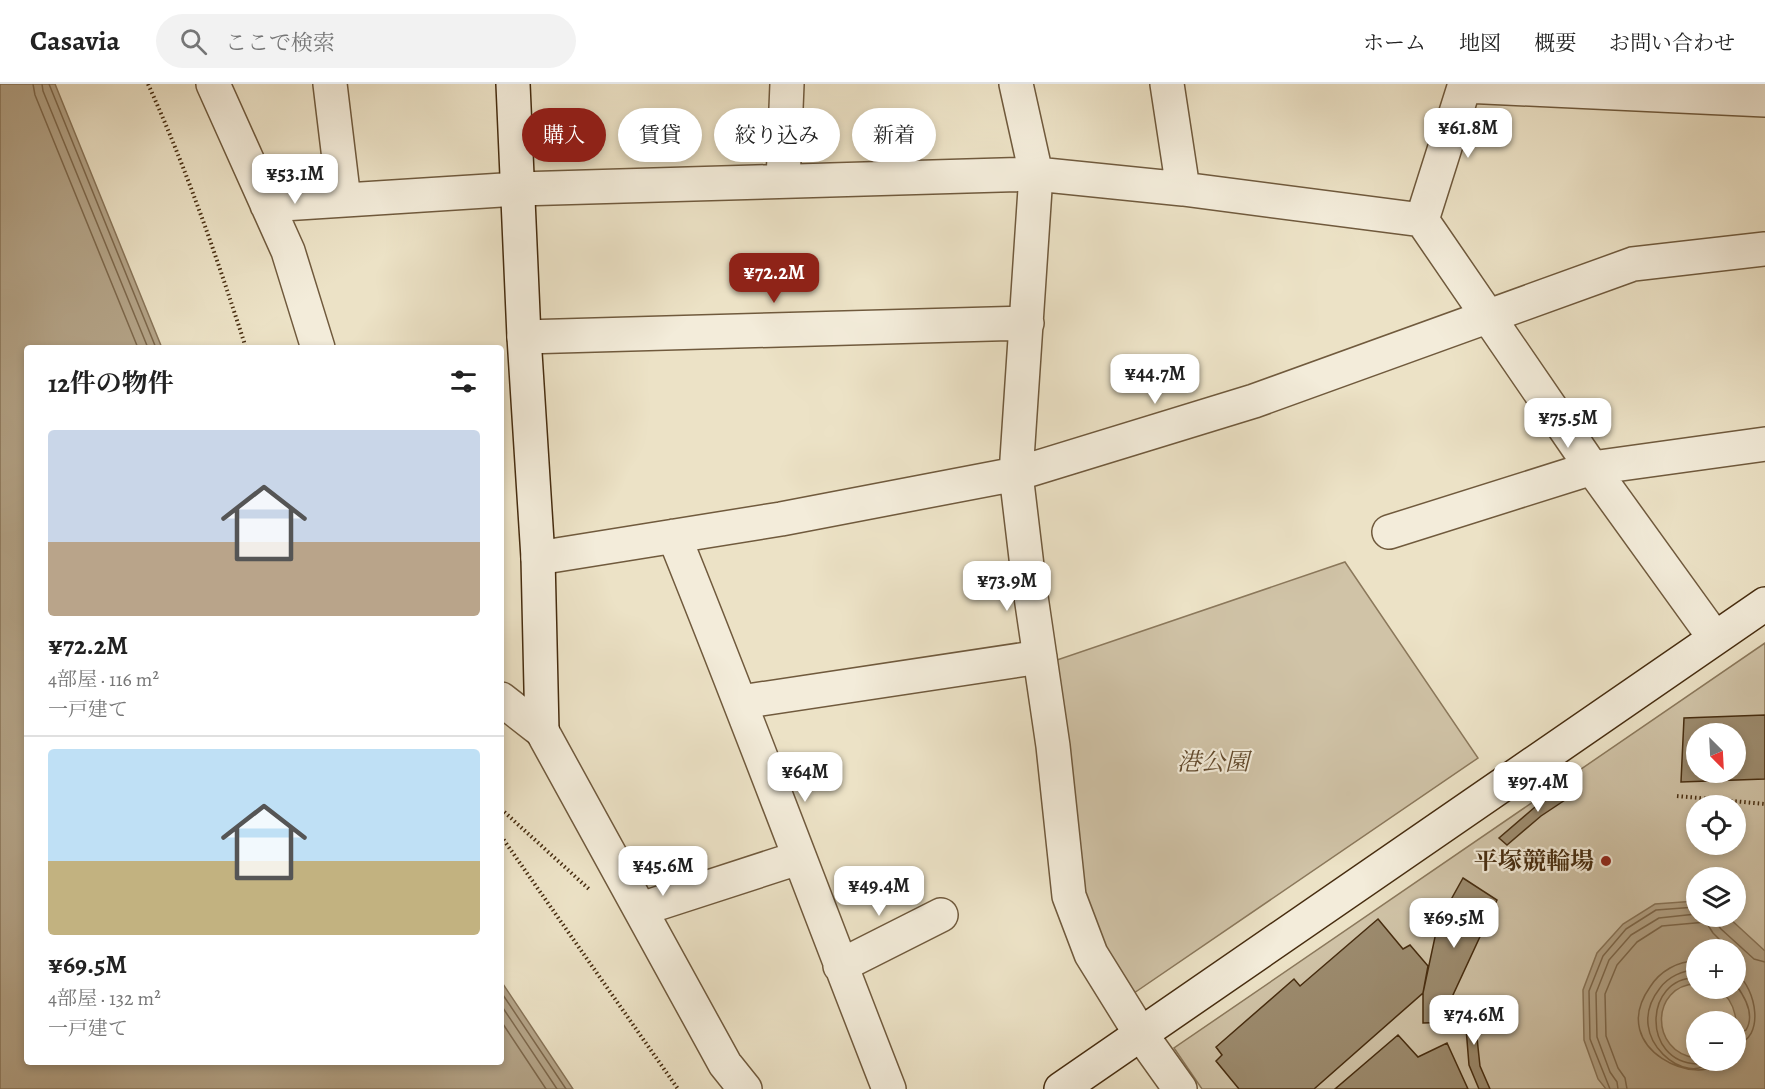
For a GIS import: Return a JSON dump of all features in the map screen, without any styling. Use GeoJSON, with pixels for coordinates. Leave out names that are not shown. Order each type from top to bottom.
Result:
{"type":"FeatureCollection","features":[{"type":"Feature","properties":{"kind":"street"},"geometry":{"type":"LineString","coordinates":[[213,84],[288,251],[317,345]]}},
{"type":"Feature","properties":{"kind":"street"},"geometry":{"type":"LineString","coordinates":[[330,84],[344,200]]}},
{"type":"Feature","properties":{"kind":"street"},"geometry":{"type":"LineString","coordinates":[[513,84],[524,337],[538,558],[542,731]]}},
{"type":"Feature","properties":{"kind":"street"},"geometry":{"type":"LineString","coordinates":[[783,181],[787,84]]}},
{"type":"Feature","properties":{"kind":"street"},"geometry":{"type":"LineString","coordinates":[[1016,84],[1036,174],[1016,474],[1053,746],[1069,896],[1091,954],[1140,1033],[1180,1089]]}},
{"type":"Feature","properties":{"kind":"street"},"geometry":{"type":"LineString","coordinates":[[1167,84],[1183,189]]}},
{"type":"Feature","properties":{"kind":"street"},"geometry":{"type":"LineString","coordinates":[[1422,220],[1464,85],[1765,100]]}},
{"type":"Feature","properties":{"kind":"street"},"geometry":{"type":"LineString","coordinates":[[267,205],[518,189],[1036,174],[1183,189],[1422,220],[1592,468],[1714,637]]}},
{"type":"Feature","properties":{"kind":"street"},"geometry":{"type":"LineString","coordinates":[[538,558],[781,519],[1016,474],[1254,401],[1633,264],[1765,249]]}},
{"type":"Feature","properties":{"kind":"street"},"geometry":{"type":"LineString","coordinates":[[524,337],[1027,323]]}},
{"type":"Feature","properties":{"kind":"street"},"geometry":{"type":"LineString","coordinates":[[1389,532],[1592,468],[1765,444]]}},
{"type":"Feature","properties":{"kind":"street"},"geometry":{"type":"LineString","coordinates":[[674,536],[741,702],[798,858],[889,1089]]}},
{"type":"Feature","properties":{"kind":"street"},"geometry":{"type":"LineString","coordinates":[[1061,1089],[1765,604]]}},
{"type":"Feature","properties":{"kind":"street"},"geometry":{"type":"LineString","coordinates":[[741,702],[1040,657]]}},
{"type":"Feature","properties":{"kind":"street"},"geometry":{"type":"LineString","coordinates":[[504,701],[542,731],[725,1064],[745,1089]]}},
{"type":"Feature","properties":{"kind":"street"},"geometry":{"type":"LineString","coordinates":[[641,909],[798,858]]}},
{"type":"Feature","properties":{"kind":"street"},"geometry":{"type":"LineString","coordinates":[[840,966],[941,915]]}},
{"type":"Feature","properties":{"kind":"path"},"geometry":{"type":"LineString","coordinates":[[148,84],[170,133],[214,248],[245,345]]}},
{"type":"Feature","properties":{"kind":"path"},"geometry":{"type":"LineString","coordinates":[[1677,796],[1765,804]]}},
{"type":"Feature","properties":{"kind":"path"},"geometry":{"type":"LineString","coordinates":[[504,813],[595,894]]}},
{"type":"Feature","properties":{"kind":"path"},"geometry":{"type":"LineString","coordinates":[[504,840],[678,1089]]}},
{"type":"Feature","properties":{"kind":"green space","name":"港公園"},"geometry":{"type":"Polygon","coordinates":[[[1345,562],[1478,758],[1134,993],[1102,942],[1081,889],[1054,661],[1345,562]]]}},
{"type":"Feature","properties":{"kind":"green space","name":"平塚競輪場"},"geometry":{"type":"Polygon","coordinates":[[[1765,643],[1765,1089],[1202,1089],[1174,1048],[1765,643]]]}},
{"type":"Feature","properties":{"kind":"water"},"geometry":{"type":"Polygon","coordinates":[[[0,84],[55,84],[161,345],[24,345],[24,1065],[504,1065],[504,986],[573,1089],[0,1089],[0,84]]]}},
{"type":"Feature","properties":{"kind":"water"},"geometry":{"type":"Polygon","coordinates":[[[1686,902],[1686,927],[1739,927],[1765,951],[1765,1089],[1606,1089],[1598,1079],[1584,1040],[1583,990],[1597,953],[1623,924],[1655,904],[1686,902]],[[1686,939],[1686,986],[1670,995],[1664,1006],[1662,1019],[1663,1032],[1670,1044],[1686,1055],[1686,1071],[1746,1071],[1746,1011],[1734,1011],[1728,999],[1746,999],[1746,939],[1686,939]]]}},
{"type":"Feature","properties":{"kind":"building"},"geometry":{"type":"Polygon","coordinates":[[[1765,715],[1765,779],[1746,780],[1746,723],[1686,723],[1686,782],[1681,782],[1684,718],[1765,715]]]}},
{"type":"Feature","properties":{"kind":"building"},"geometry":{"type":"Polygon","coordinates":[[[1572,783],[1577,792],[1541,816],[1507,845],[1499,838],[1535,807],[1572,783]]]}},
{"type":"Feature","properties":{"kind":"building"},"geometry":{"type":"Polygon","coordinates":[[[1463,878],[1497,900],[1453,995],[1454,1022],[1423,1023],[1423,993],[1438,923],[1463,878]]]}},
{"type":"Feature","properties":{"kind":"building"},"geometry":{"type":"Polygon","coordinates":[[[1378,919],[1403,949],[1410,945],[1428,966],[1423,993],[1314,1089],[1239,1089],[1216,1061],[1222,1055],[1216,1047],[1294,979],[1300,986],[1378,919]]]}},
{"type":"Feature","properties":{"kind":"building"},"geometry":{"type":"Polygon","coordinates":[[[1473,1000],[1480,1066],[1490,1089],[1479,1089],[1469,1065],[1464,1003],[1473,1000]]]}},
{"type":"Feature","properties":{"kind":"building"},"geometry":{"type":"Polygon","coordinates":[[[1398,1035],[1418,1057],[1447,1043],[1468,1089],[1335,1089],[1398,1035]]]}},
{"type":"Feature","properties":{"kind":"place","name":"平塚競輪場"},"geometry":{"type":"Point","coordinates":[1606,861]}}]}
